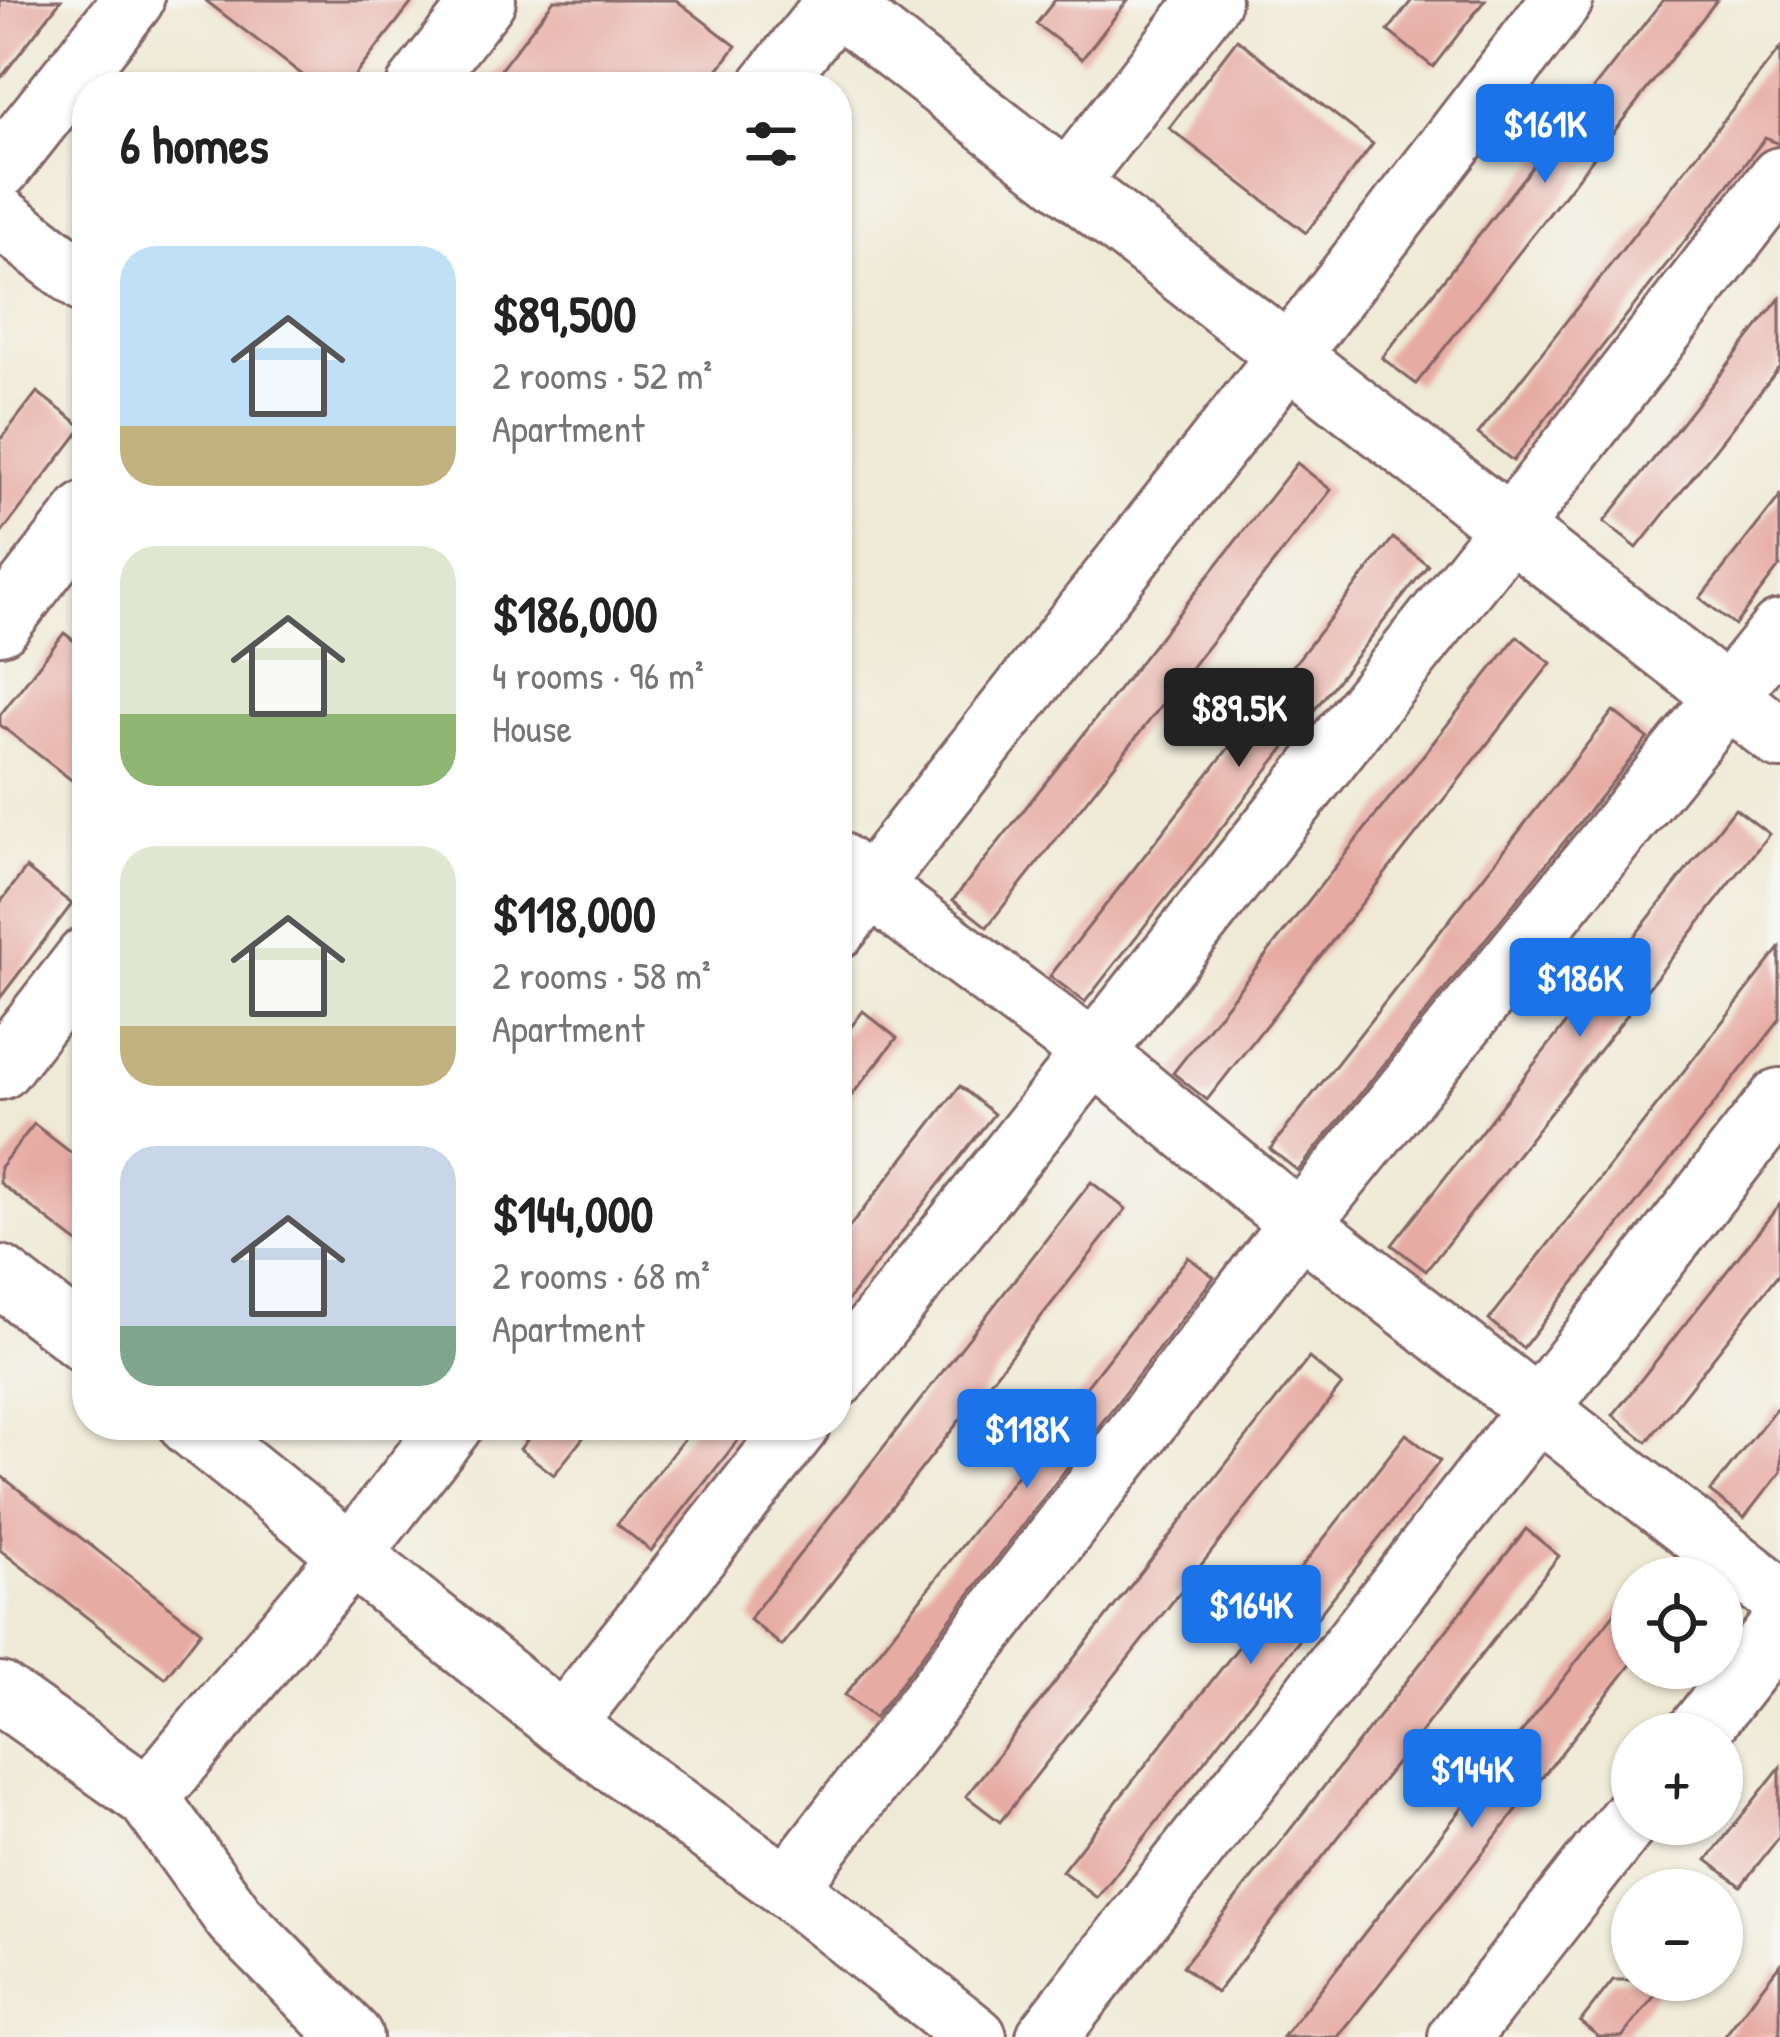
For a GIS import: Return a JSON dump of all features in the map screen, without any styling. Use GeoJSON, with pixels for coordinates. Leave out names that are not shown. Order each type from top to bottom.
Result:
{"type":"FeatureCollection","features":[{"type":"Feature","properties":{"kind":"street"},"geometry":{"type":"LineString","coordinates":[[76,72],[133,0]]}},
{"type":"Feature","properties":{"kind":"street"},"geometry":{"type":"LineString","coordinates":[[429,72],[484,0]]}},
{"type":"Feature","properties":{"kind":"street"},"geometry":{"type":"LineString","coordinates":[[1068,182],[1210,0]]}},
{"type":"Feature","properties":{"kind":"street"},"geometry":{"type":"LineString","coordinates":[[852,887],[1288,356],[1562,0]]}},
{"type":"Feature","properties":{"kind":"street"},"geometry":{"type":"LineString","coordinates":[[781,72],[835,1],[1780,738]]}},
{"type":"Feature","properties":{"kind":"street"},"geometry":{"type":"LineString","coordinates":[[0,168],[72,77]]}},
{"type":"Feature","properties":{"kind":"street"},"geometry":{"type":"LineString","coordinates":[[852,1359],[1508,530],[1780,178]]}},
{"type":"Feature","properties":{"kind":"street"},"geometry":{"type":"LineString","coordinates":[[0,217],[72,272]]}},
{"type":"Feature","properties":{"kind":"street"},"geometry":{"type":"LineString","coordinates":[[0,624],[72,531]]}},
{"type":"Feature","properties":{"kind":"street"},"geometry":{"type":"LineString","coordinates":[[787,1887],[1300,1223],[1780,631]]}},
{"type":"Feature","properties":{"kind":"street"},"geometry":{"type":"LineString","coordinates":[[852,895],[1094,1053],[1300,1223],[1780,1598]]}},
{"type":"Feature","properties":{"kind":"street"},"geometry":{"type":"LineString","coordinates":[[0,1069],[72,976]]}},
{"type":"Feature","properties":{"kind":"street"},"geometry":{"type":"LineString","coordinates":[[1047,2037],[1780,1099]]}},
{"type":"Feature","properties":{"kind":"street"},"geometry":{"type":"LineString","coordinates":[[0,1276],[72,1331]]}},
{"type":"Feature","properties":{"kind":"street"},"geometry":{"type":"LineString","coordinates":[[209,1440],[563,1725],[787,1887],[976,2037]]}},
{"type":"Feature","properties":{"kind":"street"},"geometry":{"type":"LineString","coordinates":[[148,1798],[440,1440]]}},
{"type":"Feature","properties":{"kind":"street"},"geometry":{"type":"LineString","coordinates":[[563,1725],[788,1440]]}},
{"type":"Feature","properties":{"kind":"street"},"geometry":{"type":"LineString","coordinates":[[1712,1713],[1780,1627]]}},
{"type":"Feature","properties":{"kind":"street"},"geometry":{"type":"LineString","coordinates":[[0,1693],[148,1798],[235,1919],[352,2037]]}},
{"type":"Feature","properties":{"kind":"street"},"geometry":{"type":"LineString","coordinates":[[1459,2037],[1611,1843]]}},
{"type":"Feature","properties":{"kind":"building"},"geometry":{"type":"Polygon","coordinates":[[[0,0],[61,0],[0,79],[0,0]]]}},
{"type":"Feature","properties":{"kind":"building"},"geometry":{"type":"Polygon","coordinates":[[[205,0],[414,0],[358,72],[299,72],[205,0]]]}},
{"type":"Feature","properties":{"kind":"building"},"geometry":{"type":"Polygon","coordinates":[[[554,0],[676,0],[736,46],[716,72],[499,72],[554,0]]]}},
{"type":"Feature","properties":{"kind":"building"},"geometry":{"type":"Polygon","coordinates":[[[1055,0],[1128,0],[1082,59],[1036,24],[1055,0]]]}},
{"type":"Feature","properties":{"kind":"building"},"geometry":{"type":"Polygon","coordinates":[[[1412,0],[1485,0],[1433,67],[1388,31],[1412,0]]]}},
{"type":"Feature","properties":{"kind":"building"},"geometry":{"type":"Polygon","coordinates":[[[1663,0],[1717,0],[1416,384],[1382,358],[1663,0]]]}},
{"type":"Feature","properties":{"kind":"building"},"geometry":{"type":"Polygon","coordinates":[[[1237,39],[1373,144],[1306,233],[1169,128],[1237,39]]]}},
{"type":"Feature","properties":{"kind":"building"},"geometry":{"type":"Polygon","coordinates":[[[1780,48],[1780,144],[1765,138],[1513,461],[1478,434],[1780,48]]]}},
{"type":"Feature","properties":{"kind":"building"},"geometry":{"type":"Polygon","coordinates":[[[1780,298],[1780,367],[1637,548],[1604,522],[1780,298]]]}},
{"type":"Feature","properties":{"kind":"building"},"geometry":{"type":"Polygon","coordinates":[[[37,392],[72,419],[72,441],[0,535],[0,440],[37,392]]]}},
{"type":"Feature","properties":{"kind":"building"},"geometry":{"type":"Polygon","coordinates":[[[1297,463],[1331,490],[987,927],[953,900],[1297,463]]]}},
{"type":"Feature","properties":{"kind":"building"},"geometry":{"type":"Polygon","coordinates":[[[1780,496],[1780,566],[1735,625],[1700,598],[1780,496]]]}},
{"type":"Feature","properties":{"kind":"building"},"geometry":{"type":"Polygon","coordinates":[[[1393,538],[1428,565],[1085,1002],[1050,976],[1393,538]]]}},
{"type":"Feature","properties":{"kind":"building"},"geometry":{"type":"Polygon","coordinates":[[[64,633],[72,639],[72,780],[0,725],[0,715],[64,633]]]}},
{"type":"Feature","properties":{"kind":"building"},"geometry":{"type":"Polygon","coordinates":[[[1517,636],[1551,663],[1207,1100],[1173,1073],[1517,636]]]}},
{"type":"Feature","properties":{"kind":"building"},"geometry":{"type":"Polygon","coordinates":[[[1613,711],[1648,738],[1298,1171],[1270,1149],[1613,711]]]}},
{"type":"Feature","properties":{"kind":"building"},"geometry":{"type":"Polygon","coordinates":[[[1735,808],[1769,834],[1426,1271],[1392,1245],[1735,808]]]}},
{"type":"Feature","properties":{"kind":"building"},"geometry":{"type":"Polygon","coordinates":[[[26,868],[72,904],[0,998],[0,903],[26,868]]]}},
{"type":"Feature","properties":{"kind":"building"},"geometry":{"type":"Polygon","coordinates":[[[1780,948],[1780,1020],[1523,1348],[1489,1320],[1780,948]]]}},
{"type":"Feature","properties":{"kind":"building"},"geometry":{"type":"Polygon","coordinates":[[[863,1011],[897,1038],[852,1095],[852,1025],[863,1011]]]}},
{"type":"Feature","properties":{"kind":"building"},"geometry":{"type":"Polygon","coordinates":[[[960,1086],[994,1114],[852,1295],[852,1224],[960,1086]]]}},
{"type":"Feature","properties":{"kind":"building"},"geometry":{"type":"Polygon","coordinates":[[[34,1124],[72,1153],[72,1238],[0,1183],[0,1167],[34,1124]]]}},
{"type":"Feature","properties":{"kind":"building"},"geometry":{"type":"Polygon","coordinates":[[[1091,1182],[1126,1209],[782,1646],[749,1619],[1091,1182]]]}},
{"type":"Feature","properties":{"kind":"building"},"geometry":{"type":"Polygon","coordinates":[[[1780,1204],[1780,1273],[1647,1442],[1613,1415],[1780,1204]]]}},
{"type":"Feature","properties":{"kind":"building"},"geometry":{"type":"Polygon","coordinates":[[[1188,1257],[1214,1277],[874,1718],[845,1695],[1188,1257]]]}},
{"type":"Feature","properties":{"kind":"building"},"geometry":{"type":"Polygon","coordinates":[[[1309,1358],[1342,1385],[1000,1822],[966,1796],[1309,1358]]]}},
{"type":"Feature","properties":{"kind":"building"},"geometry":{"type":"Polygon","coordinates":[[[1780,1403],[1780,1472],[1744,1518],[1710,1492],[1780,1403]]]}},
{"type":"Feature","properties":{"kind":"building"},"geometry":{"type":"Polygon","coordinates":[[[1406,1434],[1440,1461],[1097,1898],[1062,1871],[1406,1434]]]}},
{"type":"Feature","properties":{"kind":"building"},"geometry":{"type":"Polygon","coordinates":[[[527,1440],[581,1440],[554,1475],[520,1449],[527,1440]]]}},
{"type":"Feature","properties":{"kind":"building"},"geometry":{"type":"Polygon","coordinates":[[[683,1440],[738,1440],[651,1551],[617,1524],[683,1440]]]}},
{"type":"Feature","properties":{"kind":"building"},"geometry":{"type":"Polygon","coordinates":[[[0,1475],[201,1631],[165,1678],[0,1550],[0,1475]]]}},
{"type":"Feature","properties":{"kind":"building"},"geometry":{"type":"Polygon","coordinates":[[[1526,1529],[1559,1556],[1216,1993],[1183,1966],[1526,1529]]]}},
{"type":"Feature","properties":{"kind":"building"},"geometry":{"type":"Polygon","coordinates":[[[1611,1618],[1612,1689],[1338,2037],[1283,2037],[1611,1618]]]}},
{"type":"Feature","properties":{"kind":"building"},"geometry":{"type":"Polygon","coordinates":[[[1780,1767],[1780,1836],[1743,1883],[1743,1869],[1719,1869],[1707,1860],[1719,1845],[1743,1845],[1743,1814],[1780,1767]]]}},
{"type":"Feature","properties":{"kind":"building"},"geometry":{"type":"Polygon","coordinates":[[[1780,1964],[1780,2037],[1724,2037],[1780,1964]]]}},
{"type":"Feature","properties":{"kind":"building"},"geometry":{"type":"Polygon","coordinates":[[[1611,1983],[1611,2001],[1650,2001],[1622,2037],[1599,2037],[1580,2022],[1611,1983]]]}}]}
